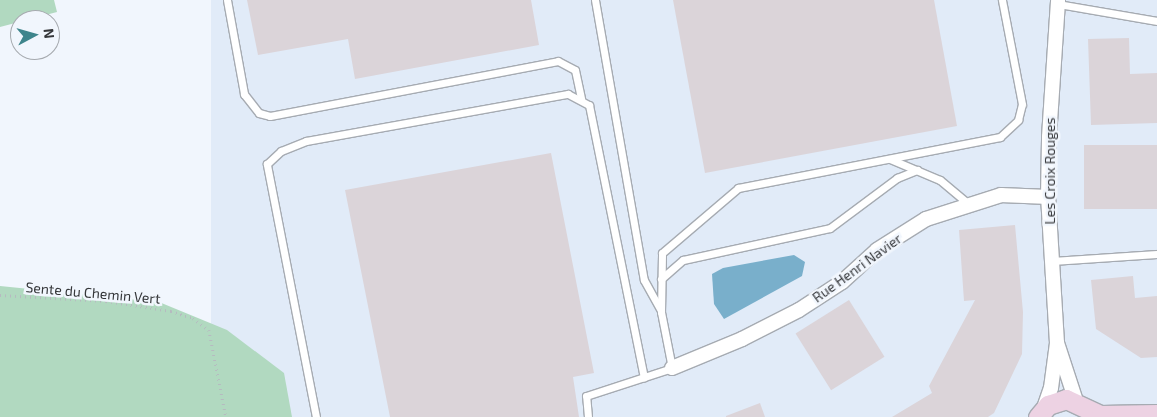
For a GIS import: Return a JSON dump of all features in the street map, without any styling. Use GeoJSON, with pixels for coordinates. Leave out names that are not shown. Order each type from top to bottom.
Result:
{"type":"FeatureCollection","features":[{"type":"Feature","properties":{"kind":"street","name":"Les Croix Rouges"},"geometry":{"type":"LineString","coordinates":[[1041,412],[1052,388],[1057,343],[1048,197],[1049,137],[1058,2]]}},
{"type":"Feature","properties":{"kind":"street","name":"Rue Henri Navier"},"geometry":{"type":"LineString","coordinates":[[672,368],[742,339],[799,310],[842,282],[877,250],[926,219],[967,203],[1001,195],[1048,197]]}},
{"type":"Feature","properties":{"kind":"street","name":"Les Croix Rouges"},"geometry":{"type":"LineString","coordinates":[[1057,343],[1086,409]]}},
{"type":"Feature","properties":{"kind":"street"},"geometry":{"type":"LineString","coordinates":[[1041,412],[1062,399],[1101,414],[1157,414]]}},
{"type":"Feature","properties":{"kind":"lane"},"geometry":{"type":"LineString","coordinates":[[227,0],[244,94],[259,113],[270,116],[558,60],[575,70],[581,99]]}},
{"type":"Feature","properties":{"kind":"lane"},"geometry":{"type":"LineString","coordinates":[[595,0],[644,280],[661,312]]}},
{"type":"Feature","properties":{"kind":"lane"},"geometry":{"type":"LineString","coordinates":[[588,417],[586,396],[672,368],[661,312],[662,253],[738,188],[1000,137],[1018,120],[1022,104],[1002,0]]}},
{"type":"Feature","properties":{"kind":"lane"},"geometry":{"type":"LineString","coordinates":[[1058,2],[1157,21]]}},
{"type":"Feature","properties":{"kind":"lane"},"geometry":{"type":"LineString","coordinates":[[316,417],[267,164],[281,151],[306,141],[568,94],[581,99],[588,106],[595,132],[644,377]]}},
{"type":"Feature","properties":{"kind":"lane"},"geometry":{"type":"LineString","coordinates":[[890,158],[940,180],[967,203]]}},
{"type":"Feature","properties":{"kind":"lane"},"geometry":{"type":"LineString","coordinates":[[662,279],[684,260],[830,228],[897,178],[917,170]]}},
{"type":"Feature","properties":{"kind":"lane"},"geometry":{"type":"LineString","coordinates":[[1052,262],[1157,254]]}},
{"type":"Feature","properties":{"kind":"path","name":"Sente du Chemin Vert"},"geometry":{"type":"LineString","coordinates":[[0,295],[106,302],[170,311],[193,318],[210,330],[226,417]]}},
{"type":"Feature","properties":{"kind":"shaded area"},"geometry":{"type":"Polygon","coordinates":[[[211,0],[1157,0],[1157,417],[211,417],[211,0]]]}},
{"type":"Feature","properties":{"kind":"green space"},"geometry":{"type":"Polygon","coordinates":[[[0,0],[54,0],[56,10],[10,10],[10,24],[0,27],[0,0]]]}},
{"type":"Feature","properties":{"kind":"green space"},"geometry":{"type":"Polygon","coordinates":[[[0,286],[159,302],[227,330],[284,373],[292,417],[0,417],[0,286]]]}},
{"type":"Feature","properties":{"kind":"water"},"geometry":{"type":"Polygon","coordinates":[[[794,255],[805,262],[802,276],[724,319],[714,304],[712,274],[723,268],[794,255]]]}},
{"type":"Feature","properties":{"kind":"building"},"geometry":{"type":"Polygon","coordinates":[[[247,0],[531,0],[539,45],[355,79],[348,39],[258,55],[247,0]]]}},
{"type":"Feature","properties":{"kind":"building"},"geometry":{"type":"Polygon","coordinates":[[[673,0],[934,0],[957,126],[705,173],[673,0]]]}},
{"type":"Feature","properties":{"kind":"building"},"geometry":{"type":"Polygon","coordinates":[[[1129,38],[1130,74],[1157,73],[1157,123],[1091,125],[1088,39],[1129,38]]]}},
{"type":"Feature","properties":{"kind":"building"},"geometry":{"type":"Polygon","coordinates":[[[1084,145],[1157,145],[1157,209],[1084,209],[1084,145]]]}},
{"type":"Feature","properties":{"kind":"building"},"geometry":{"type":"Polygon","coordinates":[[[551,153],[594,373],[573,377],[579,417],[390,417],[345,190],[551,153]]]}},
{"type":"Feature","properties":{"kind":"building"},"geometry":{"type":"Polygon","coordinates":[[[1015,225],[1023,312],[1022,354],[994,413],[988,417],[892,417],[932,393],[929,386],[975,300],[964,301],[959,230],[1015,225]]]}},
{"type":"Feature","properties":{"kind":"building"},"geometry":{"type":"Polygon","coordinates":[[[1133,276],[1135,298],[1157,296],[1157,357],[1141,358],[1096,329],[1091,280],[1133,276]]]}},
{"type":"Feature","properties":{"kind":"building"},"geometry":{"type":"Polygon","coordinates":[[[849,300],[885,357],[831,390],[796,333],[849,300]]]}},
{"type":"Feature","properties":{"kind":"building"},"geometry":{"type":"Polygon","coordinates":[[[760,403],[765,417],[726,417],[726,416],[760,403]]]}}]}
